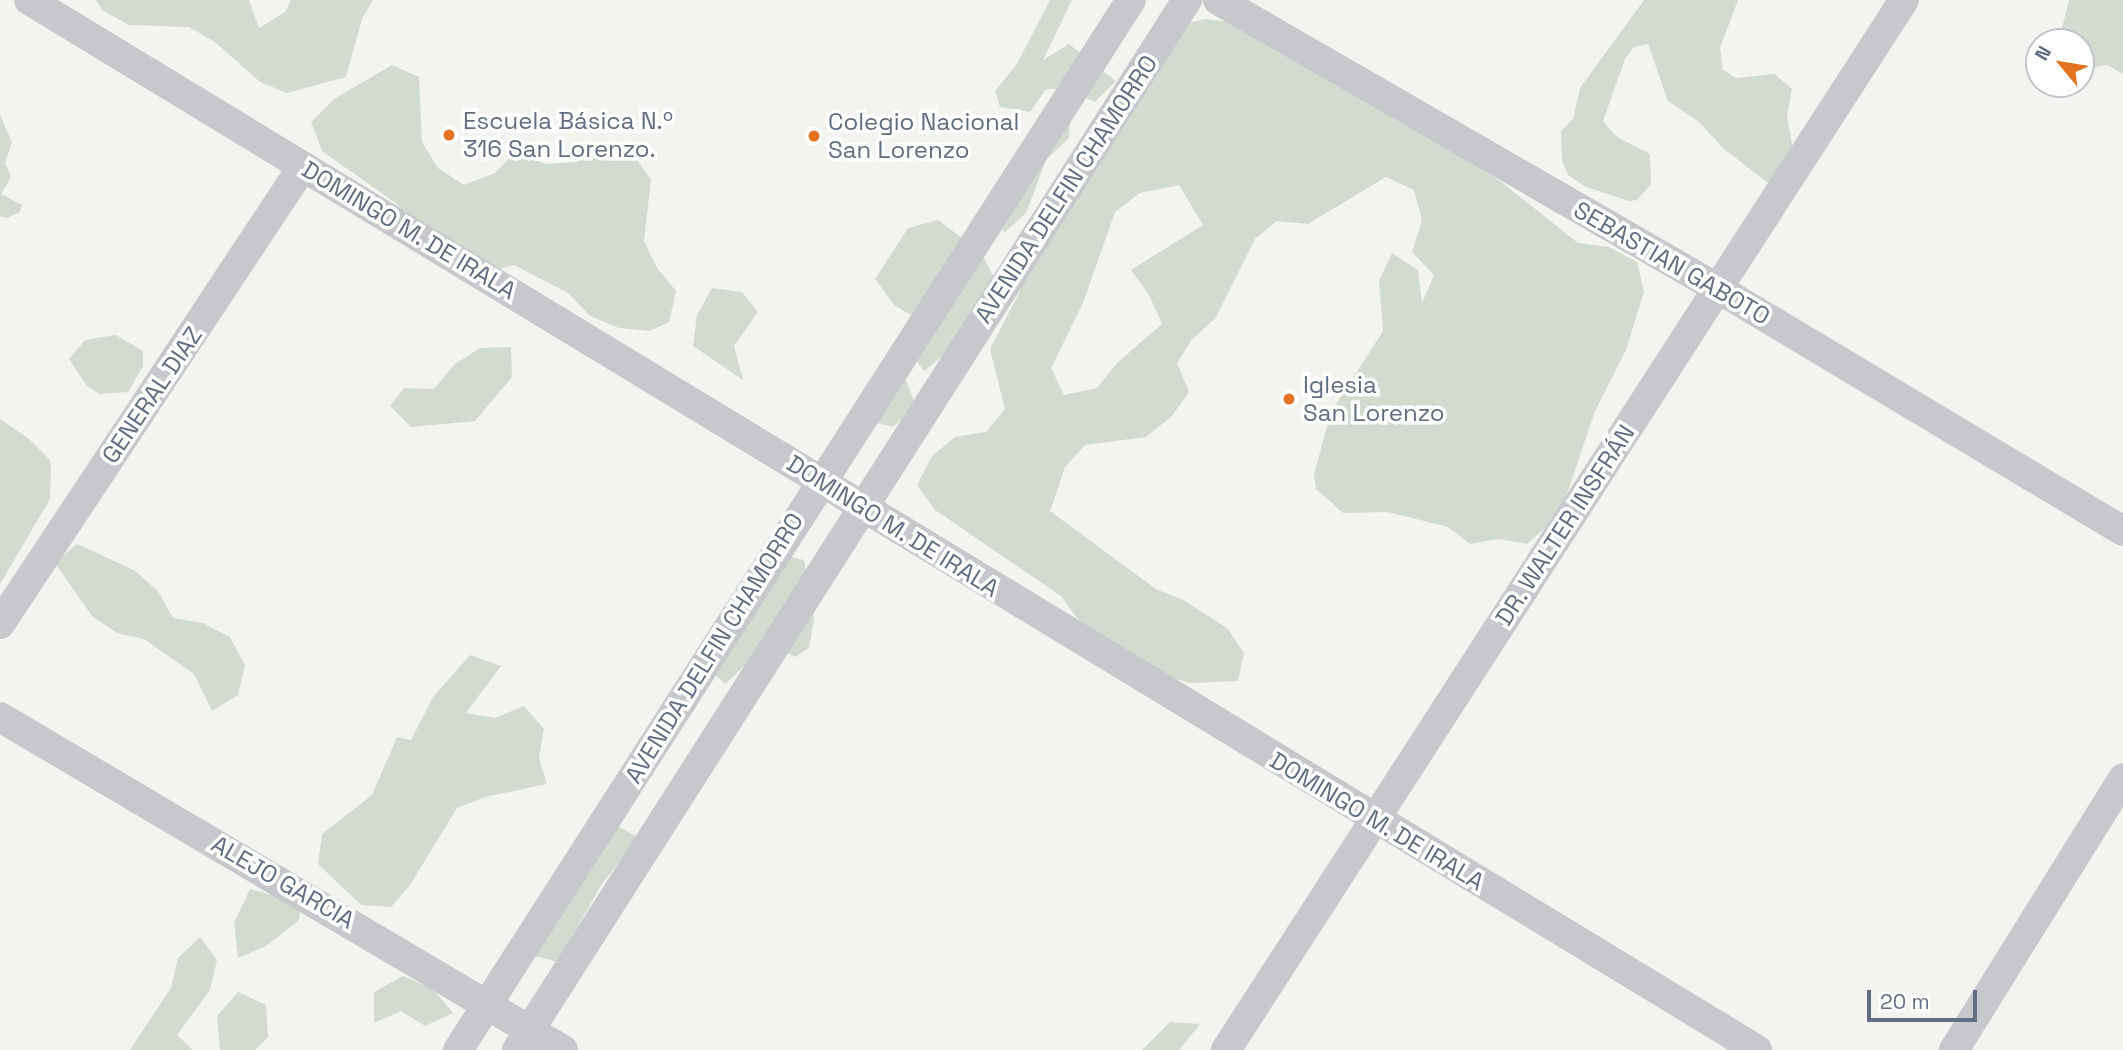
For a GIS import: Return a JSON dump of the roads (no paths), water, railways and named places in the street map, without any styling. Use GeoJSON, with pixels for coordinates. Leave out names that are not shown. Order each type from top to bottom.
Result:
{"type":"FeatureCollection","features":[{"type":"Feature","properties":{"kind":"street","name":"DOMINGO M. DE IRALA"},"geometry":{"type":"LineString","coordinates":[[29,0],[821,481],[862,509],[1757,1050]]}},
{"type":"Feature","properties":{"kind":"street","name":"AVENIDA DELFIN CHAMORRO"},"geometry":{"type":"LineString","coordinates":[[458,1050],[1131,0]]}},
{"type":"Feature","properties":{"kind":"street","name":"AVENIDA DELFIN CHAMORRO"},"geometry":{"type":"LineString","coordinates":[[524,1040],[1186,0]]}},
{"type":"Feature","properties":{"kind":"street","name":"SEBASTIAN GABOTO"},"geometry":{"type":"LineString","coordinates":[[1218,0],[1717,288],[2123,531]]}},
{"type":"Feature","properties":{"kind":"street","name":"DR. WALTER INSFRÁN"},"geometry":{"type":"LineString","coordinates":[[1226,1050],[1904,0]]}},
{"type":"Feature","properties":{"kind":"street","name":"GENERAL DIAZ"},"geometry":{"type":"LineString","coordinates":[[0,624],[303,166]]}},
{"type":"Feature","properties":{"kind":"street","name":"ALEJO GARCIA"},"geometry":{"type":"LineString","coordinates":[[0,717],[489,1002],[524,1040],[564,1050]]}},
{"type":"Feature","properties":{"kind":"street"},"geometry":{"type":"LineString","coordinates":[[1954,1050],[2123,778]]}},
{"type":"Feature","properties":{"kind":"place","name":"Escuela Básica N.º 316 San Lorenzo."},"geometry":{"type":"Point","coordinates":[449,135]}},
{"type":"Feature","properties":{"kind":"place","name":"Colegio Nacional San Lorenzo"},"geometry":{"type":"Point","coordinates":[814,136]}},
{"type":"Feature","properties":{"kind":"place","name":"Iglesia San Lorenzo"},"geometry":{"type":"Point","coordinates":[1289,399]}}]}
